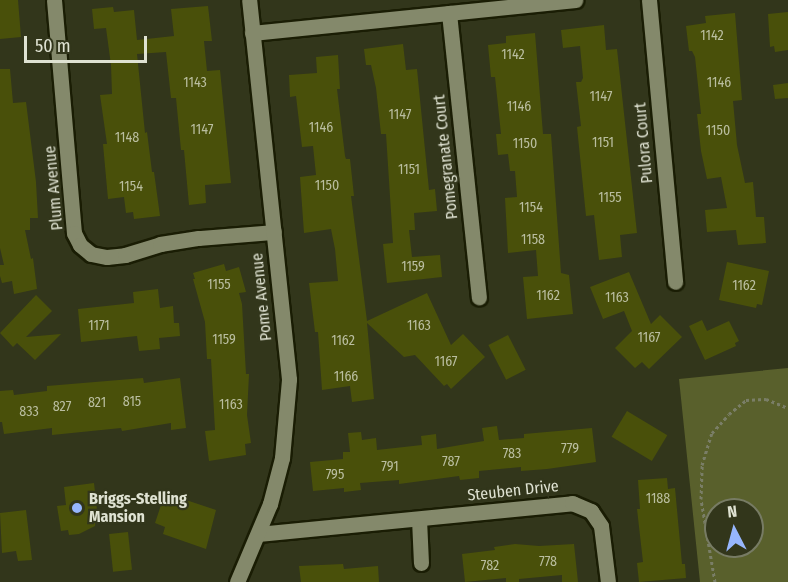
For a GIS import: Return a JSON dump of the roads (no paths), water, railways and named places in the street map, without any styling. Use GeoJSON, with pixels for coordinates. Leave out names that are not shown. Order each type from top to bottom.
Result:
{"type":"FeatureCollection","features":[{"type":"Feature","properties":{"kind":"street","name":"Plum Avenue"},"geometry":{"type":"LineString","coordinates":[[54,0],[74,233],[80,245],[91,254],[106,257],[125,255],[160,244],[199,238],[274,232]]}},
{"type":"Feature","properties":{"kind":"street","name":"Pome Avenue"},"geometry":{"type":"LineString","coordinates":[[237,582],[270,504],[282,458],[287,422],[289,379],[249,0]]}},
{"type":"Feature","properties":{"kind":"street"},"geometry":{"type":"LineString","coordinates":[[252,33],[574,0]]}},
{"type":"Feature","properties":{"kind":"street","name":"Pulora Court"},"geometry":{"type":"LineString","coordinates":[[649,0],[675,282]]}},
{"type":"Feature","properties":{"kind":"street","name":"Pomegranate Court"},"geometry":{"type":"LineString","coordinates":[[449,13],[479,297]]}},
{"type":"Feature","properties":{"kind":"street","name":"Steuben Drive"},"geometry":{"type":"LineString","coordinates":[[258,534],[572,503],[591,511],[602,526],[608,582]]}},
{"type":"Feature","properties":{"kind":"street"},"geometry":{"type":"LineString","coordinates":[[419,519],[421,563]]}},
{"type":"Feature","properties":{"kind":"place","name":"Briggs-Stelling Mansion"},"geometry":{"type":"Point","coordinates":[77,508]}}]}
